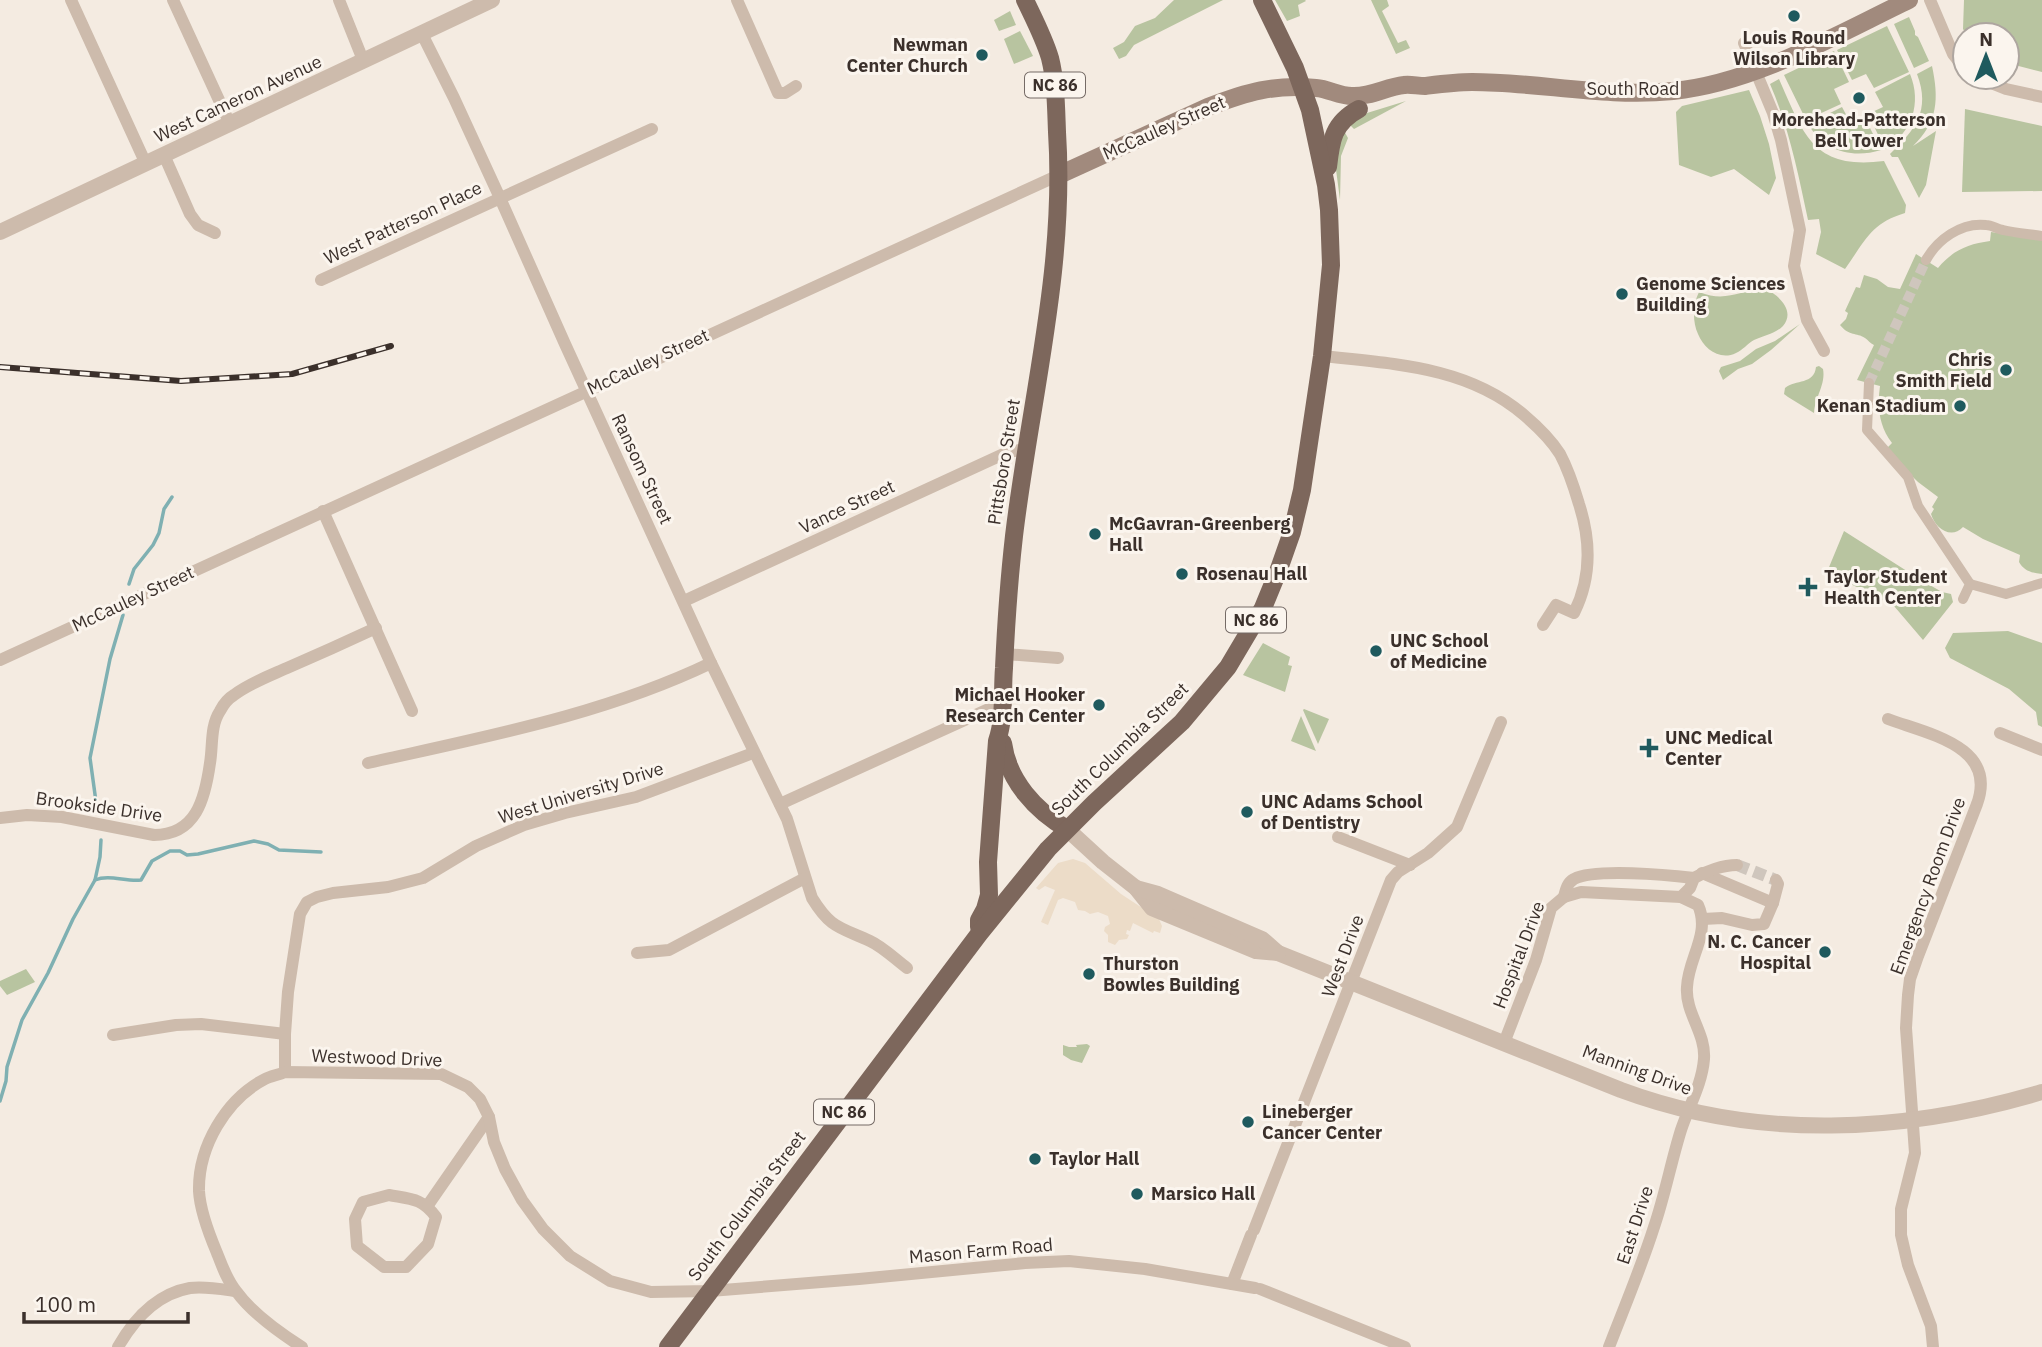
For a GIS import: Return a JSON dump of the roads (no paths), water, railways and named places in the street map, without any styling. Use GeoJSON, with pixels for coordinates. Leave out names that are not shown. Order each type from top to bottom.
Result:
{"type":"FeatureCollection","features":[{"type":"Feature","properties":{"kind":"main road","name":"Pittsboro Street"},"geometry":{"type":"LineString","coordinates":[[979,934],[979,920],[989,895],[988,862],[997,741],[1002,726],[1004,654],[1014,538],[1049,313],[1057,234],[1059,175],[1054,79],[1044,41],[1025,0]]}},
{"type":"Feature","properties":{"kind":"main road","name":"South Columbia Street"},"geometry":{"type":"LineString","coordinates":[[668,1347],[979,934],[1035,865],[1182,722],[1228,667],[1254,625],[1279,569],[1298,506],[1322,356],[1331,265],[1330,221],[1316,132],[1289,53],[1262,0]]}},
{"type":"Feature","properties":{"kind":"main road","name":"South Road"},"geometry":{"type":"LineString","coordinates":[[1302,87],[1352,96],[1404,85],[1423,86],[1448,82],[1543,85],[1603,92],[1646,93],[1694,88],[1756,71],[1909,0]]}},
{"type":"Feature","properties":{"kind":"main road","name":"McCauley Street"},"geometry":{"type":"LineString","coordinates":[[1059,175],[1231,98],[1280,86],[1302,87]]}},
{"type":"Feature","properties":{"kind":"main road","name":"South Road"},"geometry":{"type":"LineString","coordinates":[[1302,87],[1321,100],[1341,107],[1359,109],[1408,96],[1423,86]]}},
{"type":"Feature","properties":{"kind":"main road"},"geometry":{"type":"LineString","coordinates":[[1326,184],[1331,142],[1335,131],[1345,118],[1359,109]]}},
{"type":"Feature","properties":{"kind":"main road","name":"Manning Drive"},"geometry":{"type":"LineString","coordinates":[[1002,726],[1004,755],[1015,780],[1053,821],[1068,830]]}},
{"type":"Feature","properties":{"kind":"street"},"geometry":{"type":"LineString","coordinates":[[71,0],[146,164]]}},
{"type":"Feature","properties":{"kind":"street"},"geometry":{"type":"LineString","coordinates":[[173,0],[230,124]]}},
{"type":"Feature","properties":{"kind":"street"},"geometry":{"type":"LineString","coordinates":[[339,0],[363,61]]}},
{"type":"Feature","properties":{"kind":"street","name":"West Cameron Avenue"},"geometry":{"type":"LineString","coordinates":[[0,232],[492,0]]}},
{"type":"Feature","properties":{"kind":"street"},"geometry":{"type":"LineString","coordinates":[[737,0],[778,93],[785,93],[796,86]]}},
{"type":"Feature","properties":{"kind":"street"},"geometry":{"type":"LineString","coordinates":[[1930,0],[1951,49]]}},
{"type":"Feature","properties":{"kind":"street","name":"Ransom Street"},"geometry":{"type":"LineString","coordinates":[[422,34],[500,198],[711,663],[780,804],[798,849],[805,878],[818,907],[841,930],[872,942],[907,968]]}},
{"type":"Feature","properties":{"kind":"street"},"geometry":{"type":"LineString","coordinates":[[1744,43],[1781,140],[1800,230],[1794,266],[1807,320],[1824,351]]}},
{"type":"Feature","properties":{"kind":"street"},"geometry":{"type":"LineString","coordinates":[[2015,91],[2042,97]]}},
{"type":"Feature","properties":{"kind":"street","name":"West Patterson Place"},"geometry":{"type":"LineString","coordinates":[[321,280],[652,129]]}},
{"type":"Feature","properties":{"kind":"street"},"geometry":{"type":"LineString","coordinates":[[164,155],[190,214],[198,225],[215,233]]}},
{"type":"Feature","properties":{"kind":"street","name":"McCauley Street"},"geometry":{"type":"LineString","coordinates":[[0,660],[1059,175]]}},
{"type":"Feature","properties":{"kind":"street"},"geometry":{"type":"LineString","coordinates":[[1926,260],[1937,243],[1950,234],[1970,227],[1986,225],[2042,236]]}},
{"type":"Feature","properties":{"kind":"street"},"geometry":{"type":"LineString","coordinates":[[1322,356],[1414,367],[1467,380],[1495,394],[1542,430],[1559,453],[1574,487],[1582,513],[1589,559],[1587,580],[1576,610],[1574,612],[1556,605],[1544,625]]}},
{"type":"Feature","properties":{"kind":"street"},"geometry":{"type":"LineString","coordinates":[[1869,383],[1867,430],[1908,477],[1918,506],[1970,584],[2007,594],[2042,583]]}},
{"type":"Feature","properties":{"kind":"street","name":"Vance Street"},"geometry":{"type":"LineString","coordinates":[[684,601],[1008,452],[1026,449]]}},
{"type":"Feature","properties":{"kind":"street"},"geometry":{"type":"LineString","coordinates":[[323,511],[412,711]]}},
{"type":"Feature","properties":{"kind":"street"},"geometry":{"type":"LineString","coordinates":[[1963,600],[1970,584]]}},
{"type":"Feature","properties":{"kind":"street","name":"Brookside Drive"},"geometry":{"type":"LineString","coordinates":[[0,818],[27,815],[62,817],[154,835],[167,835],[181,829],[191,822],[199,808],[211,763],[215,720],[232,696],[255,682],[376,628]]}},
{"type":"Feature","properties":{"kind":"street"},"geometry":{"type":"LineString","coordinates":[[1004,654],[1058,658]]}},
{"type":"Feature","properties":{"kind":"street"},"geometry":{"type":"LineString","coordinates":[[368,763],[484,737],[594,708],[674,681],[711,663]]}},
{"type":"Feature","properties":{"kind":"street"},"geometry":{"type":"LineString","coordinates":[[780,804],[1002,703]]}},
{"type":"Feature","properties":{"kind":"street","name":"Emergency Room Drive"},"geometry":{"type":"LineString","coordinates":[[1888,719],[1956,745],[1967,752],[1974,761],[1981,783],[1980,796],[1910,979],[1906,1028],[1914,1156],[1901,1209],[1901,1235],[1908,1265],[1931,1326],[1933,1347]]}},
{"type":"Feature","properties":{"kind":"street","name":"West Drive"},"geometry":{"type":"LineString","coordinates":[[1232,1284],[1391,880],[1428,853],[1457,827],[1501,722]]}},
{"type":"Feature","properties":{"kind":"street"},"geometry":{"type":"LineString","coordinates":[[2000,733],[2042,750]]}},
{"type":"Feature","properties":{"kind":"street","name":"West University Drive"},"geometry":{"type":"LineString","coordinates":[[285,1072],[288,992],[300,914],[307,902],[333,893],[388,887],[423,878],[476,846],[524,825],[636,797],[753,753]]}},
{"type":"Feature","properties":{"kind":"street","name":"Manning Drive"},"geometry":{"type":"LineString","coordinates":[[1068,830],[1136,888],[1152,908],[1173,918],[1256,951],[1278,953],[1632,1094],[1689,1111],[1740,1120],[1856,1125],[1912,1121],[1978,1110],[2042,1092]]}},
{"type":"Feature","properties":{"kind":"street"},"geometry":{"type":"LineString","coordinates":[[1338,837],[1410,865]]}},
{"type":"Feature","properties":{"kind":"street"},"geometry":{"type":"LineString","coordinates":[[1689,1111],[1704,1062],[1703,1041],[1688,1004],[1687,986],[1703,919],[1698,905],[1681,897],[1698,876],[1737,865]]}},
{"type":"Feature","properties":{"kind":"street"},"geometry":{"type":"LineString","coordinates":[[1563,897],[1567,885],[1574,879],[1594,874],[1670,875],[1698,876],[1773,903]]}},
{"type":"Feature","properties":{"kind":"street"},"geometry":{"type":"LineString","coordinates":[[637,953],[669,950],[805,878]]}},
{"type":"Feature","properties":{"kind":"street"},"geometry":{"type":"LineString","coordinates":[[1703,919],[1722,918],[1764,924],[1779,887],[1776,880]]}},
{"type":"Feature","properties":{"kind":"street","name":"Hospital Drive"},"geometry":{"type":"LineString","coordinates":[[1504,1043],[1536,960],[1551,908],[1563,897],[1581,892],[1681,897]]}},
{"type":"Feature","properties":{"kind":"street"},"geometry":{"type":"LineString","coordinates":[[113,1035],[176,1025],[201,1024],[285,1034]]}},
{"type":"Feature","properties":{"kind":"street","name":"Westwood Drive"},"geometry":{"type":"LineString","coordinates":[[302,1347],[257,1313],[235,1291],[223,1269],[203,1213],[199,1192],[205,1152],[216,1127],[248,1091],[265,1079],[285,1072],[441,1074],[468,1087],[480,1099],[489,1117],[494,1142],[522,1200],[543,1229],[570,1256],[610,1281],[651,1292],[710,1291]]}},
{"type":"Feature","properties":{"kind":"street","name":"East Drive"},"geometry":{"type":"LineString","coordinates":[[1608,1347],[1654,1226],[1681,1129],[1689,1111]]}},
{"type":"Feature","properties":{"kind":"street"},"geometry":{"type":"LineString","coordinates":[[428,1205],[489,1117]]}},
{"type":"Feature","properties":{"kind":"street"},"geometry":{"type":"LineString","coordinates":[[388,1195],[428,1205],[436,1217],[428,1244],[405,1267],[384,1267],[357,1245],[355,1219],[363,1202],[388,1195]]}},
{"type":"Feature","properties":{"kind":"street","name":"Mason Farm Road"},"geometry":{"type":"LineString","coordinates":[[710,1291],[1069,1261],[1145,1269],[1257,1289],[1405,1347]]}},
{"type":"Feature","properties":{"kind":"street"},"geometry":{"type":"LineString","coordinates":[[118,1347],[134,1321],[155,1303],[190,1288],[235,1291]]}},
{"type":"Feature","properties":{"kind":"waterway"},"geometry":{"type":"LineString","coordinates":[[129,584],[134,569],[159,533],[164,509],[172,497]]}},
{"type":"Feature","properties":{"kind":"waterway"},"geometry":{"type":"LineString","coordinates":[[97,809],[90,758],[110,659],[123,615]]}},
{"type":"Feature","properties":{"kind":"waterway"},"geometry":{"type":"LineString","coordinates":[[0,1101],[7,1067],[22,1020],[95,880],[101,840]]}},
{"type":"Feature","properties":{"kind":"waterway"},"geometry":{"type":"LineString","coordinates":[[95,880],[141,880],[152,861],[170,851],[180,851],[187,855],[198,854],[254,841],[279,850],[321,852]]}},
{"type":"Feature","properties":{"kind":"tunnel"},"geometry":{"type":"LineString","coordinates":[[1869,383],[1926,260]]}},
{"type":"Feature","properties":{"kind":"tunnel"},"geometry":{"type":"LineString","coordinates":[[1737,865],[1776,880]]}},
{"type":"Feature","properties":{"kind":"railway"},"geometry":{"type":"LineString","coordinates":[[0,367],[181,381],[292,374],[391,346]]}},
{"type":"Feature","properties":{"kind":"place","name":"Louis Round Wilson Library"},"geometry":{"type":"Point","coordinates":[1794,16]}},
{"type":"Feature","properties":{"kind":"place","name":"Newman Center Church"},"geometry":{"type":"Point","coordinates":[982,55]}},
{"type":"Feature","properties":{"kind":"place","name":"Morehead-Patterson Bell Tower"},"geometry":{"type":"Point","coordinates":[1859,98]}},
{"type":"Feature","properties":{"kind":"place","name":"Genome Sciences Building"},"geometry":{"type":"Point","coordinates":[1622,294]}},
{"type":"Feature","properties":{"kind":"place","name":"Chris Smith Field"},"geometry":{"type":"Point","coordinates":[2006,370]}},
{"type":"Feature","properties":{"kind":"place","name":"Kenan Stadium"},"geometry":{"type":"Point","coordinates":[1960,406]}},
{"type":"Feature","properties":{"kind":"place","name":"McGavran-Greenberg Hall"},"geometry":{"type":"Point","coordinates":[1095,534]}},
{"type":"Feature","properties":{"kind":"place","name":"Rosenau Hall"},"geometry":{"type":"Point","coordinates":[1182,574]}},
{"type":"Feature","properties":{"kind":"place","name":"Taylor Student Health Center"},"geometry":{"type":"Point","coordinates":[1808,587]}},
{"type":"Feature","properties":{"kind":"place","name":"UNC School of Medicine"},"geometry":{"type":"Point","coordinates":[1376,651]}},
{"type":"Feature","properties":{"kind":"place","name":"Michael Hooker Research Center"},"geometry":{"type":"Point","coordinates":[1099,705]}},
{"type":"Feature","properties":{"kind":"place","name":"UNC Medical Center"},"geometry":{"type":"Point","coordinates":[1649,748]}},
{"type":"Feature","properties":{"kind":"place","name":"UNC Adams School of Dentistry"},"geometry":{"type":"Point","coordinates":[1247,812]}},
{"type":"Feature","properties":{"kind":"place","name":"N. C. Cancer Hospital"},"geometry":{"type":"Point","coordinates":[1825,952]}},
{"type":"Feature","properties":{"kind":"place","name":"Thurston Bowles Building"},"geometry":{"type":"Point","coordinates":[1089,974]}},
{"type":"Feature","properties":{"kind":"place","name":"Lineberger Cancer Center"},"geometry":{"type":"Point","coordinates":[1248,1122]}},
{"type":"Feature","properties":{"kind":"place","name":"Taylor Hall"},"geometry":{"type":"Point","coordinates":[1035,1159]}},
{"type":"Feature","properties":{"kind":"place","name":"Marsico Hall"},"geometry":{"type":"Point","coordinates":[1137,1194]}}]}
